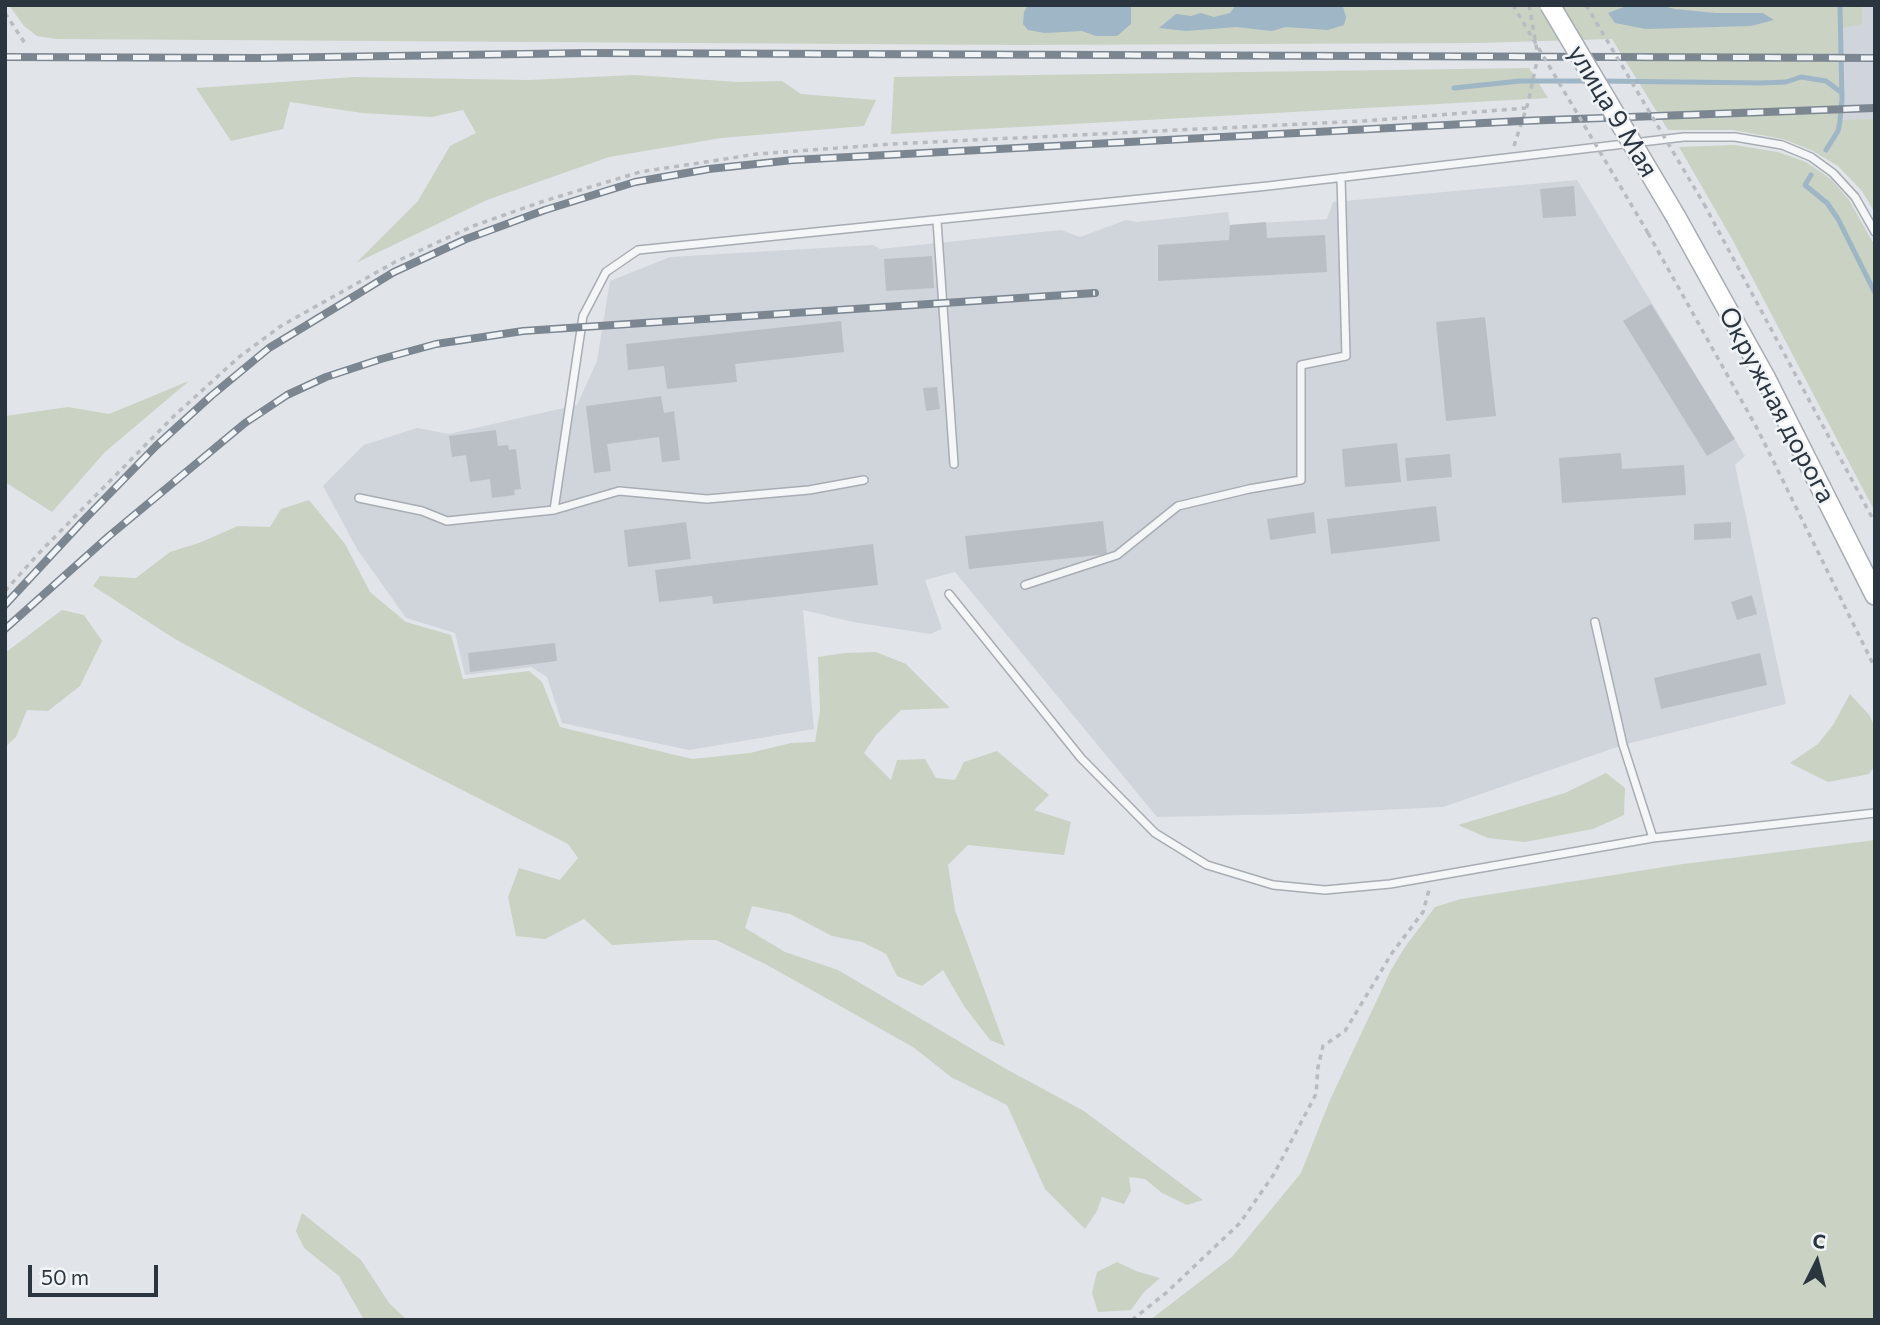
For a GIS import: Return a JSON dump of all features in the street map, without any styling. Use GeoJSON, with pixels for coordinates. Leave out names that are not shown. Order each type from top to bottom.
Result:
{"type":"FeatureCollection","features":[{"type":"Feature","properties":{"kind":"main road","name":"улица 9 Мая"},"geometry":{"type":"LineString","coordinates":[[1550,5],[1676,217]]}},
{"type":"Feature","properties":{"kind":"main road","name":"Окружная дорога"},"geometry":{"type":"LineString","coordinates":[[1676,217],[1765,377],[1875,595]]}},
{"type":"Feature","properties":{"kind":"lane"},"geometry":{"type":"LineString","coordinates":[[554,510],[583,316],[606,272],[638,250],[937,221],[1684,137],[1735,137],[1782,145],[1811,157],[1833,173],[1855,197],[1875,232]]}},
{"type":"Feature","properties":{"kind":"lane"},"geometry":{"type":"LineString","coordinates":[[1025,585],[1116,555],[1178,506],[1248,489],[1301,480],[1301,365],[1346,356],[1341,177]]}},
{"type":"Feature","properties":{"kind":"lane"},"geometry":{"type":"LineString","coordinates":[[937,221],[954,464]]}},
{"type":"Feature","properties":{"kind":"lane"},"geometry":{"type":"LineString","coordinates":[[359,498],[422,511],[447,521],[554,510],[619,491],[707,499],[809,490],[864,480]]}},
{"type":"Feature","properties":{"kind":"lane"},"geometry":{"type":"LineString","coordinates":[[950,594],[1081,758],[1154,833],[1207,865],[1273,885],[1325,890],[1390,884],[1653,838],[1875,813]]}},
{"type":"Feature","properties":{"kind":"lane"},"geometry":{"type":"LineString","coordinates":[[1595,622],[1623,745],[1653,838]]}},
{"type":"Feature","properties":{"kind":"path"},"geometry":{"type":"LineString","coordinates":[[1513,5],[1648,233],[1758,430],[1875,668]]}},
{"type":"Feature","properties":{"kind":"path"},"geometry":{"type":"LineString","coordinates":[[1511,157],[1531,93],[1538,56],[1529,5]]}},
{"type":"Feature","properties":{"kind":"path"},"geometry":{"type":"LineString","coordinates":[[1586,5],[1704,204],[1875,523]]}},
{"type":"Feature","properties":{"kind":"path"},"geometry":{"type":"LineString","coordinates":[[5,13],[26,45]]}},
{"type":"Feature","properties":{"kind":"path"},"geometry":{"type":"LineString","coordinates":[[1132,1320],[1166,1293],[1240,1223],[1274,1174],[1316,1094],[1318,1067],[1324,1046],[1345,1031],[1392,953],[1423,912],[1429,890],[1429,877]]}},
{"type":"Feature","properties":{"kind":"shaded area"},"geometry":{"type":"Polygon","coordinates":[[[1862,5],[1875,5],[1875,119],[1840,121],[1842,28],[1861,13],[1862,5]]]}},
{"type":"Feature","properties":{"kind":"shaded area"},"geometry":{"type":"Polygon","coordinates":[[[1577,180],[1745,456],[1735,465],[1786,704],[1623,745],[1443,807],[1157,817],[955,572],[925,580],[942,629],[930,634],[853,622],[803,610],[814,729],[689,750],[562,723],[547,677],[531,667],[465,675],[455,633],[406,618],[357,549],[323,486],[364,445],[417,428],[449,434],[577,405],[597,361],[610,281],[670,257],[873,245],[880,249],[1061,230],[1080,237],[1126,220],[1137,222],[1228,212],[1230,225],[1327,219],[1333,202],[1577,180]]]}},
{"type":"Feature","properties":{"kind":"green space"},"geometry":{"type":"Polygon","coordinates":[[[9,5],[1862,5],[1862,24],[1842,28],[1840,120],[1875,119],[1875,213],[1862,191],[1838,166],[1813,151],[1783,139],[1733,130],[1668,130],[1612,39],[1479,43],[1020,45],[56,39],[37,36],[24,26],[9,5]]]}},
{"type":"Feature","properties":{"kind":"green space"},"geometry":{"type":"Polygon","coordinates":[[[1529,68],[1548,98],[891,134],[894,77],[1529,68]]]}},
{"type":"Feature","properties":{"kind":"green space"},"geometry":{"type":"Polygon","coordinates":[[[635,75],[737,82],[782,81],[801,94],[876,100],[864,126],[721,138],[609,157],[487,200],[356,263],[418,201],[450,146],[476,133],[463,110],[432,117],[362,113],[290,102],[283,129],[231,141],[196,88],[353,77],[529,80],[635,75]]]}},
{"type":"Feature","properties":{"kind":"green space"},"geometry":{"type":"Polygon","coordinates":[[[1735,145],[1778,152],[1806,162],[1831,179],[1849,200],[1875,246],[1875,512],[1731,237],[1679,147],[1735,145]]]}},
{"type":"Feature","properties":{"kind":"green space"},"geometry":{"type":"Polygon","coordinates":[[[189,381],[105,452],[52,512],[5,482],[5,416],[68,407],[109,414],[189,381]]]}},
{"type":"Feature","properties":{"kind":"green space"},"geometry":{"type":"Polygon","coordinates":[[[309,500],[345,544],[370,592],[406,622],[451,635],[463,679],[529,671],[542,682],[560,727],[692,759],[750,753],[791,743],[815,742],[820,711],[818,657],[876,652],[906,664],[950,708],[901,710],[876,735],[864,753],[891,780],[897,760],[925,759],[936,778],[955,780],[964,762],[997,751],[1049,795],[1034,810],[1071,822],[1064,855],[968,845],[948,865],[955,910],[1005,1046],[990,1040],[964,1006],[943,970],[922,986],[897,976],[886,954],[862,942],[832,936],[790,914],[752,906],[745,928],[785,952],[838,970],[1006,1069],[1084,1111],[1203,1200],[1187,1205],[1162,1193],[1145,1179],[1129,1177],[1131,1191],[1124,1204],[1102,1197],[1097,1211],[1085,1229],[1045,1189],[1007,1105],[951,1077],[913,1047],[769,966],[716,940],[612,945],[584,919],[545,939],[516,936],[508,897],[519,868],[560,880],[578,858],[568,844],[323,719],[175,639],[93,586],[100,576],[136,578],[170,552],[238,526],[270,527],[281,509],[309,500]]]}},
{"type":"Feature","properties":{"kind":"green space"},"geometry":{"type":"Polygon","coordinates":[[[62,610],[84,615],[102,641],[80,686],[48,711],[27,710],[16,737],[5,747],[5,653],[62,610]]]}},
{"type":"Feature","properties":{"kind":"green space"},"geometry":{"type":"Polygon","coordinates":[[[1850,694],[1870,716],[1875,728],[1875,765],[1869,774],[1828,782],[1790,763],[1818,744],[1833,725],[1850,694]]]}},
{"type":"Feature","properties":{"kind":"green space"},"geometry":{"type":"Polygon","coordinates":[[[1606,773],[1625,788],[1624,815],[1593,829],[1525,842],[1488,838],[1458,825],[1565,793],[1606,773]]]}},
{"type":"Feature","properties":{"kind":"green space"},"geometry":{"type":"Polygon","coordinates":[[[1875,840],[1875,1320],[1150,1320],[1232,1257],[1301,1173],[1330,1100],[1391,970],[1435,907],[1461,899],[1683,864],[1875,840]]]}},
{"type":"Feature","properties":{"kind":"green space"},"geometry":{"type":"Polygon","coordinates":[[[302,1213],[361,1260],[389,1303],[407,1320],[364,1320],[339,1276],[304,1248],[296,1231],[302,1213]]]}},
{"type":"Feature","properties":{"kind":"green space"},"geometry":{"type":"Polygon","coordinates":[[[1117,1262],[1160,1278],[1144,1292],[1131,1310],[1098,1312],[1092,1293],[1097,1272],[1117,1262]]]}},
{"type":"Feature","properties":{"kind":"water"},"geometry":{"type":"Polygon","coordinates":[[[1028,5],[1131,5],[1131,24],[1117,36],[1096,36],[1082,31],[1045,33],[1028,30],[1023,24],[1028,5]]]}},
{"type":"Feature","properties":{"kind":"water"},"geometry":{"type":"Polygon","coordinates":[[[1236,5],[1339,5],[1343,7],[1346,17],[1344,25],[1328,30],[1286,27],[1272,31],[1236,27],[1186,31],[1159,28],[1176,14],[1191,16],[1201,13],[1214,17],[1230,13],[1236,5]]]}},
{"type":"Feature","properties":{"kind":"water"},"geometry":{"type":"Polygon","coordinates":[[[1629,5],[1658,5],[1716,13],[1763,13],[1774,20],[1751,26],[1646,29],[1615,23],[1608,13],[1629,5]]]}},
{"type":"Feature","properties":{"kind":"building"},"geometry":{"type":"Polygon","coordinates":[[[1574,186],[1576,216],[1543,218],[1540,189],[1574,186]]]}},
{"type":"Feature","properties":{"kind":"building"},"geometry":{"type":"Polygon","coordinates":[[[1266,222],[1267,238],[1325,235],[1327,272],[1158,281],[1158,245],[1229,240],[1230,225],[1266,222]]]}},
{"type":"Feature","properties":{"kind":"building"},"geometry":{"type":"Polygon","coordinates":[[[932,256],[934,288],[886,291],[884,259],[932,256]]]}},
{"type":"Feature","properties":{"kind":"building"},"geometry":{"type":"Polygon","coordinates":[[[1651,304],[1735,439],[1707,456],[1623,321],[1651,304]]]}},
{"type":"Feature","properties":{"kind":"building"},"geometry":{"type":"Polygon","coordinates":[[[1485,317],[1496,416],[1446,421],[1436,322],[1485,317]]]}},
{"type":"Feature","properties":{"kind":"building"},"geometry":{"type":"Polygon","coordinates":[[[841,321],[844,352],[735,364],[737,382],[667,389],[664,366],[628,370],[626,344],[841,321]]]}},
{"type":"Feature","properties":{"kind":"building"},"geometry":{"type":"Polygon","coordinates":[[[937,387],[940,409],[926,411],[923,388],[937,387]]]}},
{"type":"Feature","properties":{"kind":"building"},"geometry":{"type":"Polygon","coordinates":[[[661,396],[664,413],[674,411],[680,460],[662,462],[659,437],[607,444],[611,471],[594,473],[586,406],[661,396]]]}},
{"type":"Feature","properties":{"kind":"building"},"geometry":{"type":"Polygon","coordinates":[[[496,430],[498,446],[508,445],[509,450],[516,449],[521,489],[514,490],[515,495],[492,498],[490,479],[470,482],[466,455],[452,457],[449,436],[496,430]]]}},
{"type":"Feature","properties":{"kind":"building"},"geometry":{"type":"Polygon","coordinates":[[[1397,443],[1401,482],[1345,487],[1342,449],[1397,443]]]}},
{"type":"Feature","properties":{"kind":"building"},"geometry":{"type":"Polygon","coordinates":[[[1621,453],[1622,469],[1684,465],[1686,495],[1562,503],[1559,458],[1621,453]]]}},
{"type":"Feature","properties":{"kind":"building"},"geometry":{"type":"Polygon","coordinates":[[[1450,454],[1452,477],[1407,481],[1405,458],[1450,454]]]}},
{"type":"Feature","properties":{"kind":"building"},"geometry":{"type":"Polygon","coordinates":[[[1436,506],[1440,541],[1331,554],[1327,519],[1436,506]]]}},
{"type":"Feature","properties":{"kind":"building"},"geometry":{"type":"Polygon","coordinates":[[[1314,512],[1316,533],[1270,540],[1267,519],[1314,512]]]}},
{"type":"Feature","properties":{"kind":"building"},"geometry":{"type":"Polygon","coordinates":[[[1103,521],[1107,554],[969,569],[965,536],[1103,521]]]}},
{"type":"Feature","properties":{"kind":"building"},"geometry":{"type":"Polygon","coordinates":[[[686,522],[691,559],[628,567],[624,530],[686,522]]]}},
{"type":"Feature","properties":{"kind":"building"},"geometry":{"type":"Polygon","coordinates":[[[1731,522],[1731,538],[1694,540],[1694,524],[1731,522]]]}},
{"type":"Feature","properties":{"kind":"building"},"geometry":{"type":"Polygon","coordinates":[[[873,544],[878,585],[713,604],[712,596],[659,602],[655,570],[873,544]]]}},
{"type":"Feature","properties":{"kind":"building"},"geometry":{"type":"Polygon","coordinates":[[[1752,595],[1757,614],[1737,620],[1731,602],[1752,595]]]}},
{"type":"Feature","properties":{"kind":"building"},"geometry":{"type":"Polygon","coordinates":[[[555,643],[557,661],[470,672],[468,653],[555,643]]]}},
{"type":"Feature","properties":{"kind":"building"},"geometry":{"type":"Polygon","coordinates":[[[1760,653],[1767,685],[1661,709],[1654,678],[1760,653]]]}},
{"type":"Feature","properties":{"kind":"waterway"},"geometry":{"type":"LineString","coordinates":[[1826,150],[1838,131],[1840,121],[1840,5]]}},
{"type":"Feature","properties":{"kind":"waterway"},"geometry":{"type":"LineString","coordinates":[[1600,81],[1761,83],[1786,82],[1801,77],[1826,81],[1842,93]]}},
{"type":"Feature","properties":{"kind":"waterway"},"geometry":{"type":"LineString","coordinates":[[1454,88],[1520,81],[1590,81]]}},
{"type":"Feature","properties":{"kind":"waterway"},"geometry":{"type":"LineString","coordinates":[[1811,175],[1805,185],[1827,203],[1838,219],[1875,293]]}},
{"type":"Feature","properties":{"kind":"railway"},"geometry":{"type":"LineString","coordinates":[[5,57],[260,58],[589,53],[1875,58]]}},
{"type":"Feature","properties":{"kind":"railway"},"geometry":{"type":"LineString","coordinates":[[5,605],[156,446],[269,348],[394,272],[466,239],[545,210],[635,182],[709,169],[793,160],[1521,121],[1875,108]]}},
{"type":"Feature","properties":{"kind":"railway"},"geometry":{"type":"LineString","coordinates":[[5,629],[109,536],[245,423],[287,395],[326,377],[381,359],[436,344],[523,331],[1095,293]]}}]}
